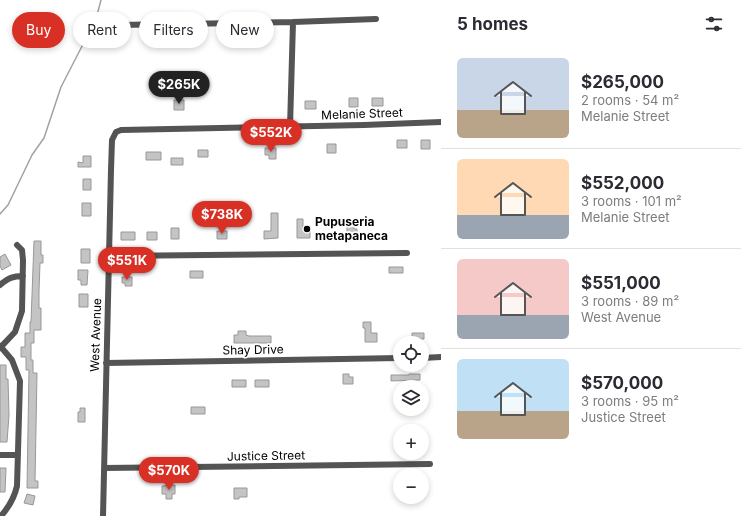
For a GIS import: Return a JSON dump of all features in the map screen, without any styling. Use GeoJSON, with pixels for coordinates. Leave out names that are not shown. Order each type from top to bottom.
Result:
{"type":"FeatureCollection","features":[{"type":"Feature","properties":{"kind":"street"},"geometry":{"type":"LineString","coordinates":[[131,24],[293,22],[376,19]]}},
{"type":"Feature","properties":{"kind":"street"},"geometry":{"type":"LineString","coordinates":[[290,127],[293,22]]}},
{"type":"Feature","properties":{"kind":"street","name":"Melanie Street"},"geometry":{"type":"LineString","coordinates":[[116,132],[120,130],[197,130],[441,122]]}},
{"type":"Feature","properties":{"kind":"street","name":"West Avenue"},"geometry":{"type":"LineString","coordinates":[[102,516],[112,146],[113,136],[116,132]]}},
{"type":"Feature","properties":{"kind":"street"},"geometry":{"type":"LineString","coordinates":[[0,516],[9,507],[17,486],[20,381],[12,360],[0,347],[16,332],[22,311],[22,250],[17,245]]}},
{"type":"Feature","properties":{"kind":"street"},"geometry":{"type":"LineString","coordinates":[[109,256],[407,253]]}},
{"type":"Feature","properties":{"kind":"street"},"geometry":{"type":"LineString","coordinates":[[0,285],[15,276],[23,276]]}},
{"type":"Feature","properties":{"kind":"street"},"geometry":{"type":"LineString","coordinates":[[429,358],[441,357]]}},
{"type":"Feature","properties":{"kind":"street","name":"Shay Drive"},"geometry":{"type":"LineString","coordinates":[[106,363],[393,358]]}},
{"type":"Feature","properties":{"kind":"street"},"geometry":{"type":"LineString","coordinates":[[0,455],[18,455]]}},
{"type":"Feature","properties":{"kind":"street","name":"Justice Street"},"geometry":{"type":"LineString","coordinates":[[104,468],[430,464]]}},
{"type":"Feature","properties":{"kind":"building"},"geometry":{"type":"Polygon","coordinates":[[[349,98],[358,98],[358,107],[349,107],[349,98]]]}},
{"type":"Feature","properties":{"kind":"building"},"geometry":{"type":"Polygon","coordinates":[[[372,98],[383,98],[383,106],[372,106],[372,98]]]}},
{"type":"Feature","properties":{"kind":"building"},"geometry":{"type":"Polygon","coordinates":[[[174,100],[184,100],[184,110],[174,110],[174,100]]]}},
{"type":"Feature","properties":{"kind":"building"},"geometry":{"type":"Polygon","coordinates":[[[305,101],[316,101],[316,109],[305,109],[305,101]]]}},
{"type":"Feature","properties":{"kind":"building"},"geometry":{"type":"Polygon","coordinates":[[[397,140],[407,140],[407,148],[397,148],[397,140]]]}},
{"type":"Feature","properties":{"kind":"building"},"geometry":{"type":"Polygon","coordinates":[[[421,140],[430,140],[430,149],[421,149],[421,140]]]}},
{"type":"Feature","properties":{"kind":"building"},"geometry":{"type":"Polygon","coordinates":[[[327,144],[336,144],[336,153],[327,153],[327,144]]]}},
{"type":"Feature","properties":{"kind":"building"},"geometry":{"type":"Polygon","coordinates":[[[265,148],[276,148],[276,159],[269,159],[269,155],[265,155],[265,148]]]}},
{"type":"Feature","properties":{"kind":"building"},"geometry":{"type":"Polygon","coordinates":[[[198,150],[208,150],[208,157],[198,157],[198,150]]]}},
{"type":"Feature","properties":{"kind":"building"},"geometry":{"type":"Polygon","coordinates":[[[146,152],[161,152],[161,160],[146,160],[146,152]]]}},
{"type":"Feature","properties":{"kind":"building"},"geometry":{"type":"Polygon","coordinates":[[[83,156],[91,156],[91,167],[78,167],[78,162],[83,163],[83,156]]]}},
{"type":"Feature","properties":{"kind":"building"},"geometry":{"type":"Polygon","coordinates":[[[171,158],[183,158],[183,165],[171,165],[171,158]]]}},
{"type":"Feature","properties":{"kind":"building"},"geometry":{"type":"Polygon","coordinates":[[[83,179],[91,179],[91,190],[83,190],[83,179]]]}},
{"type":"Feature","properties":{"kind":"building"},"geometry":{"type":"Polygon","coordinates":[[[82,203],[91,203],[91,216],[82,216],[82,203]]]}},
{"type":"Feature","properties":{"kind":"building"},"geometry":{"type":"Polygon","coordinates":[[[271,213],[278,213],[278,238],[264,239],[264,231],[271,231],[271,213]]]}},
{"type":"Feature","properties":{"kind":"building","name":"Pupuseria metapaneca"},"geometry":{"type":"Polygon","coordinates":[[[297,219],[303,219],[303,228],[310,228],[310,238],[297,238],[297,219]]]}},
{"type":"Feature","properties":{"kind":"building"},"geometry":{"type":"Polygon","coordinates":[[[347,225],[354,225],[354,229],[357,229],[357,237],[347,237],[347,225]]]}},
{"type":"Feature","properties":{"kind":"building"},"geometry":{"type":"Polygon","coordinates":[[[171,228],[179,228],[179,239],[171,239],[171,228]]]}},
{"type":"Feature","properties":{"kind":"building"},"geometry":{"type":"Polygon","coordinates":[[[217,231],[227,231],[227,239],[217,239],[217,231]]]}},
{"type":"Feature","properties":{"kind":"building"},"geometry":{"type":"Polygon","coordinates":[[[121,232],[135,232],[135,240],[121,240],[121,232]]]}},
{"type":"Feature","properties":{"kind":"building"},"geometry":{"type":"Polygon","coordinates":[[[147,232],[157,232],[157,240],[147,240],[147,232]]]}},
{"type":"Feature","properties":{"kind":"building"},"geometry":{"type":"Polygon","coordinates":[[[34,241],[41,241],[41,255],[43,255],[43,263],[40,263],[39,291],[41,330],[34,330],[34,343],[31,343],[33,373],[37,373],[35,481],[38,481],[38,488],[27,488],[29,370],[26,370],[26,357],[21,357],[21,347],[25,347],[25,333],[30,333],[34,241]]]}},
{"type":"Feature","properties":{"kind":"building"},"geometry":{"type":"Polygon","coordinates":[[[81,249],[90,249],[90,263],[81,263],[81,249]]]}},
{"type":"Feature","properties":{"kind":"building"},"geometry":{"type":"Polygon","coordinates":[[[5,254],[11,265],[2,270],[0,266],[0,257],[5,254]]]}},
{"type":"Feature","properties":{"kind":"building"},"geometry":{"type":"Polygon","coordinates":[[[389,267],[403,267],[403,273],[389,273],[389,267]]]}},
{"type":"Feature","properties":{"kind":"building"},"geometry":{"type":"Polygon","coordinates":[[[78,270],[88,270],[87,285],[81,285],[81,280],[78,280],[78,270]]]}},
{"type":"Feature","properties":{"kind":"building"},"geometry":{"type":"Polygon","coordinates":[[[190,271],[203,271],[203,278],[190,278],[190,271]]]}},
{"type":"Feature","properties":{"kind":"building"},"geometry":{"type":"Polygon","coordinates":[[[122,277],[132,277],[132,286],[125,286],[125,283],[122,283],[122,277]]]}},
{"type":"Feature","properties":{"kind":"building"},"geometry":{"type":"Polygon","coordinates":[[[79,294],[88,294],[88,307],[79,307],[79,294]]]}},
{"type":"Feature","properties":{"kind":"building"},"geometry":{"type":"Polygon","coordinates":[[[363,322],[371,322],[371,333],[377,333],[377,342],[365,342],[365,328],[363,328],[363,322]]]}},
{"type":"Feature","properties":{"kind":"building"},"geometry":{"type":"Polygon","coordinates":[[[238,331],[246,331],[246,335],[249,336],[271,336],[271,343],[234,343],[234,335],[238,335],[238,331]]]}},
{"type":"Feature","properties":{"kind":"building"},"geometry":{"type":"Polygon","coordinates":[[[412,333],[424,333],[424,336],[412,336],[412,333]]]}},
{"type":"Feature","properties":{"kind":"building"},"geometry":{"type":"Polygon","coordinates":[[[0,365],[6,365],[6,379],[8,379],[9,415],[7,442],[0,442],[0,365]]]}},
{"type":"Feature","properties":{"kind":"building"},"geometry":{"type":"Polygon","coordinates":[[[343,374],[349,374],[349,377],[353,377],[353,384],[343,384],[343,374]]]}},
{"type":"Feature","properties":{"kind":"building"},"geometry":{"type":"Polygon","coordinates":[[[420,374],[420,380],[391,381],[391,375],[420,374]]]}},
{"type":"Feature","properties":{"kind":"building"},"geometry":{"type":"Polygon","coordinates":[[[232,380],[246,380],[246,387],[232,387],[232,380]]]}},
{"type":"Feature","properties":{"kind":"building"},"geometry":{"type":"Polygon","coordinates":[[[255,380],[269,380],[269,387],[255,387],[255,380]]]}},
{"type":"Feature","properties":{"kind":"building"},"geometry":{"type":"Polygon","coordinates":[[[191,407],[205,407],[205,414],[191,414],[191,407]]]}},
{"type":"Feature","properties":{"kind":"building"},"geometry":{"type":"Polygon","coordinates":[[[80,408],[85,408],[85,422],[78,422],[78,412],[80,412],[80,408]]]}},
{"type":"Feature","properties":{"kind":"building"},"geometry":{"type":"Polygon","coordinates":[[[0,468],[6,468],[5,492],[0,492],[0,468]]]}},
{"type":"Feature","properties":{"kind":"building"},"geometry":{"type":"Polygon","coordinates":[[[175,485],[175,494],[172,494],[172,499],[166,499],[166,494],[162,494],[162,486],[175,485]]]}},
{"type":"Feature","properties":{"kind":"building"},"geometry":{"type":"Polygon","coordinates":[[[234,488],[247,488],[247,497],[239,497],[239,499],[234,499],[234,488]]]}},
{"type":"Feature","properties":{"kind":"building"},"geometry":{"type":"Polygon","coordinates":[[[27,494],[35,496],[33,505],[24,503],[27,494]]]}},
{"type":"Feature","properties":{"kind":"waterway"},"geometry":{"type":"LineString","coordinates":[[0,214],[8,205],[32,155],[44,138],[61,87],[96,19],[101,0]]}},
{"type":"Feature","properties":{"kind":"place","name":"Pupuseria metapaneca"},"geometry":{"type":"Point","coordinates":[307,229]}}]}
